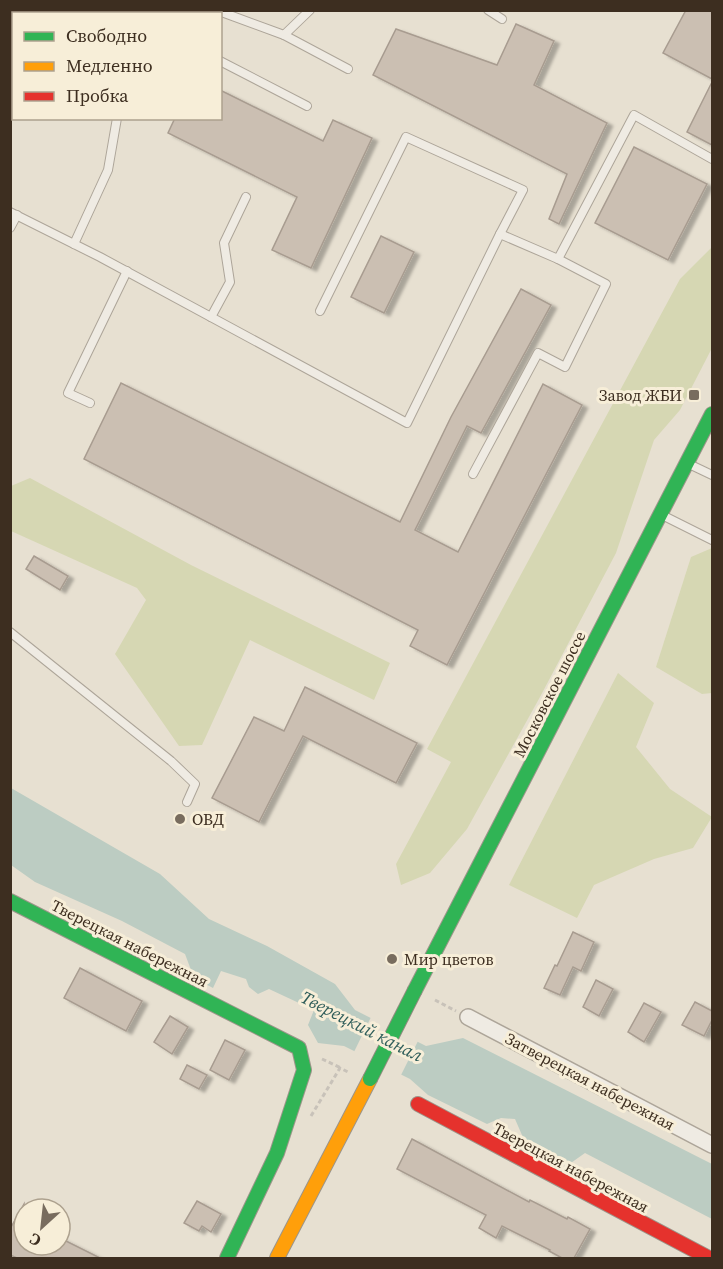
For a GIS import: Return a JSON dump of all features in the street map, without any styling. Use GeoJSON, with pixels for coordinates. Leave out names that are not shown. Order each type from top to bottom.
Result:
{"type":"FeatureCollection","features":[{"type":"Feature","properties":{"kind":"main road","name":"Московское шоссе"},"geometry":{"type":"LineString","coordinates":[[277,1258],[363,1077],[415,990],[712,414]]}},
{"type":"Feature","properties":{"kind":"main road","name":"Тверецкая набережная"},"geometry":{"type":"LineString","coordinates":[[10,901],[299,1048],[304,1070],[277,1153],[227,1258]]}},
{"type":"Feature","properties":{"kind":"main road","name":"Тверецкая набережная"},"geometry":{"type":"LineString","coordinates":[[418,1104],[709,1258]]}},
{"type":"Feature","properties":{"kind":"street","name":"Затверецкая набережная"},"geometry":{"type":"LineString","coordinates":[[468,1017],[712,1145]]}},
{"type":"Feature","properties":{"kind":"lane"},"geometry":{"type":"LineString","coordinates":[[284,35],[310,10]]}},
{"type":"Feature","properties":{"kind":"lane"},"geometry":{"type":"LineString","coordinates":[[488,10],[502,19]]}},
{"type":"Feature","properties":{"kind":"lane"},"geometry":{"type":"LineString","coordinates":[[222,12],[284,35],[348,69]]}},
{"type":"Feature","properties":{"kind":"lane"},"geometry":{"type":"LineString","coordinates":[[222,62],[307,106]]}},
{"type":"Feature","properties":{"kind":"lane"},"geometry":{"type":"LineString","coordinates":[[558,259],[634,115],[712,159]]}},
{"type":"Feature","properties":{"kind":"lane"},"geometry":{"type":"LineString","coordinates":[[74,244],[108,170],[117,120]]}},
{"type":"Feature","properties":{"kind":"lane"},"geometry":{"type":"LineString","coordinates":[[10,228],[14,213],[127,271],[407,423],[523,190],[406,137],[320,311]]}},
{"type":"Feature","properties":{"kind":"lane"},"geometry":{"type":"LineString","coordinates":[[211,317],[230,282],[224,243],[246,197]]}},
{"type":"Feature","properties":{"kind":"lane"},"geometry":{"type":"LineString","coordinates":[[473,474],[538,352],[565,367],[606,284],[558,259],[500,234]]}},
{"type":"Feature","properties":{"kind":"lane"},"geometry":{"type":"LineString","coordinates":[[90,403],[68,393],[127,271]]}},
{"type":"Feature","properties":{"kind":"lane"},"geometry":{"type":"LineString","coordinates":[[687,463],[712,475]]}},
{"type":"Feature","properties":{"kind":"lane"},"geometry":{"type":"LineString","coordinates":[[661,514],[712,540]]}},
{"type":"Feature","properties":{"kind":"lane"},"geometry":{"type":"LineString","coordinates":[[10,632],[171,761],[195,784],[187,802]]}},
{"type":"Feature","properties":{"kind":"path"},"geometry":{"type":"LineString","coordinates":[[431,998],[468,1017]]}},
{"type":"Feature","properties":{"kind":"path"},"geometry":{"type":"LineString","coordinates":[[311,1116],[340,1068],[363,1077]]}},
{"type":"Feature","properties":{"kind":"green space"},"geometry":{"type":"Polygon","coordinates":[[[712,247],[712,348],[680,410],[654,440],[616,553],[467,829],[430,873],[401,885],[396,864],[451,762],[427,749],[680,279],[712,247]]]}},
{"type":"Feature","properties":{"kind":"green space"},"geometry":{"type":"Polygon","coordinates":[[[30,478],[191,565],[390,663],[374,700],[250,640],[202,745],[179,746],[115,654],[146,600],[137,588],[11,531],[11,486],[30,478]]]}},
{"type":"Feature","properties":{"kind":"green space"},"geometry":{"type":"Polygon","coordinates":[[[712,548],[712,693],[702,694],[656,667],[691,557],[712,548]]]}},
{"type":"Feature","properties":{"kind":"green space"},"geometry":{"type":"Polygon","coordinates":[[[618,673],[654,703],[636,747],[670,789],[712,817],[693,848],[654,859],[594,885],[577,918],[509,885],[618,673]]]}},
{"type":"Feature","properties":{"kind":"water","name":"Тверецкий канал"},"geometry":{"type":"Polygon","coordinates":[[[11,788],[160,874],[209,919],[267,946],[335,984],[355,1010],[426,1046],[463,1038],[712,1164],[712,1219],[585,1153],[568,1165],[525,1142],[515,1119],[501,1118],[487,1124],[428,1095],[410,1079],[344,1046],[318,1043],[308,1025],[314,1010],[269,989],[258,994],[249,987],[246,979],[221,971],[213,988],[194,978],[185,954],[122,921],[35,882],[11,865],[11,788]]]}},
{"type":"Feature","properties":{"kind":"pier"},"geometry":{"type":"Polygon","coordinates":[[[372,1015],[419,1039],[400,1077],[353,1054],[372,1015]]]}},
{"type":"Feature","properties":{"kind":"building"},"geometry":{"type":"Polygon","coordinates":[[[686,10],[712,10],[712,79],[663,53],[686,10]]]}},
{"type":"Feature","properties":{"kind":"building"},"geometry":{"type":"Polygon","coordinates":[[[516,24],[554,41],[534,85],[607,123],[559,224],[549,219],[567,174],[373,75],[396,29],[497,65],[516,24]]]}},
{"type":"Feature","properties":{"kind":"building"},"geometry":{"type":"Polygon","coordinates":[[[712,82],[712,145],[687,132],[712,82]]]}},
{"type":"Feature","properties":{"kind":"building"},"geometry":{"type":"Polygon","coordinates":[[[222,91],[323,141],[333,120],[372,138],[311,268],[272,250],[297,197],[168,133],[174,120],[222,120],[222,91]]]}},
{"type":"Feature","properties":{"kind":"building"},"geometry":{"type":"Polygon","coordinates":[[[634,147],[707,184],[668,260],[595,223],[634,147]]]}},
{"type":"Feature","properties":{"kind":"building"},"geometry":{"type":"Polygon","coordinates":[[[381,236],[414,252],[384,313],[351,297],[381,236]]]}},
{"type":"Feature","properties":{"kind":"building"},"geometry":{"type":"Polygon","coordinates":[[[521,289],[551,305],[481,433],[467,426],[415,530],[458,552],[543,384],[582,405],[447,665],[410,646],[418,630],[84,459],[121,383],[400,522],[451,417],[521,289]]]}},
{"type":"Feature","properties":{"kind":"building"},"geometry":{"type":"Polygon","coordinates":[[[34,556],[68,576],[60,590],[26,569],[34,556]]]}},
{"type":"Feature","properties":{"kind":"building"},"geometry":{"type":"Polygon","coordinates":[[[305,687],[417,743],[396,783],[303,736],[259,822],[212,798],[254,717],[284,731],[305,687]]]}},
{"type":"Feature","properties":{"kind":"building"},"geometry":{"type":"Polygon","coordinates":[[[573,932],[594,942],[581,971],[573,967],[560,995],[544,988],[573,932]]]}},
{"type":"Feature","properties":{"kind":"building"},"geometry":{"type":"Polygon","coordinates":[[[80,968],[142,1001],[126,1031],[64,998],[80,968]]]}},
{"type":"Feature","properties":{"kind":"building"},"geometry":{"type":"Polygon","coordinates":[[[596,980],[613,989],[599,1016],[583,1007],[596,980]]]}},
{"type":"Feature","properties":{"kind":"building"},"geometry":{"type":"Polygon","coordinates":[[[695,1002],[712,1011],[712,1020],[704,1036],[682,1025],[695,1002]]]}},
{"type":"Feature","properties":{"kind":"building"},"geometry":{"type":"Polygon","coordinates":[[[644,1003],[661,1012],[644,1042],[628,1032],[644,1003]]]}},
{"type":"Feature","properties":{"kind":"building"},"geometry":{"type":"Polygon","coordinates":[[[170,1016],[188,1027],[172,1054],[154,1042],[170,1016]]]}},
{"type":"Feature","properties":{"kind":"building"},"geometry":{"type":"Polygon","coordinates":[[[225,1040],[245,1050],[229,1080],[210,1070],[225,1040]]]}},
{"type":"Feature","properties":{"kind":"building"},"geometry":{"type":"Polygon","coordinates":[[[187,1065],[207,1075],[199,1089],[180,1079],[187,1065]]]}},
{"type":"Feature","properties":{"kind":"building"},"geometry":{"type":"Polygon","coordinates":[[[412,1139],[529,1202],[530,1200],[590,1229],[574,1258],[562,1258],[502,1226],[496,1238],[479,1228],[486,1215],[397,1169],[412,1139]]]}},
{"type":"Feature","properties":{"kind":"building"},"geometry":{"type":"Polygon","coordinates":[[[197,1201],[221,1214],[211,1232],[202,1226],[199,1231],[184,1223],[197,1201]]]}},
{"type":"Feature","properties":{"kind":"building"},"geometry":{"type":"Polygon","coordinates":[[[12,1225],[12,1256],[10,1255],[12,1225]]]}},
{"type":"Feature","properties":{"kind":"building"},"geometry":{"type":"Polygon","coordinates":[[[72,1244],[100,1258],[15,1257],[72,1257],[72,1244]]]}},
{"type":"Feature","properties":{"kind":"traffic: fast"},"geometry":{"type":"LineString","coordinates":[[415,990],[712,414]]}},
{"type":"Feature","properties":{"kind":"traffic: fast"},"geometry":{"type":"LineString","coordinates":[[10,901],[299,1048],[304,1070],[277,1153],[227,1258]]}},
{"type":"Feature","properties":{"kind":"traffic: fast"},"geometry":{"type":"LineString","coordinates":[[370,1079],[415,990]]}},
{"type":"Feature","properties":{"kind":"traffic: slow"},"geometry":{"type":"LineString","coordinates":[[277,1258],[370,1079]]}},
{"type":"Feature","properties":{"kind":"traffic: jam"},"geometry":{"type":"LineString","coordinates":[[418,1104],[709,1258]]}},
{"type":"Feature","properties":{"kind":"place","name":"Завод ЖБИ"},"geometry":{"type":"Point","coordinates":[694,395]}},
{"type":"Feature","properties":{"kind":"place","name":"ОВД"},"geometry":{"type":"Point","coordinates":[180,819]}},
{"type":"Feature","properties":{"kind":"place","name":"Мир цветов"},"geometry":{"type":"Point","coordinates":[392,959]}}]}
